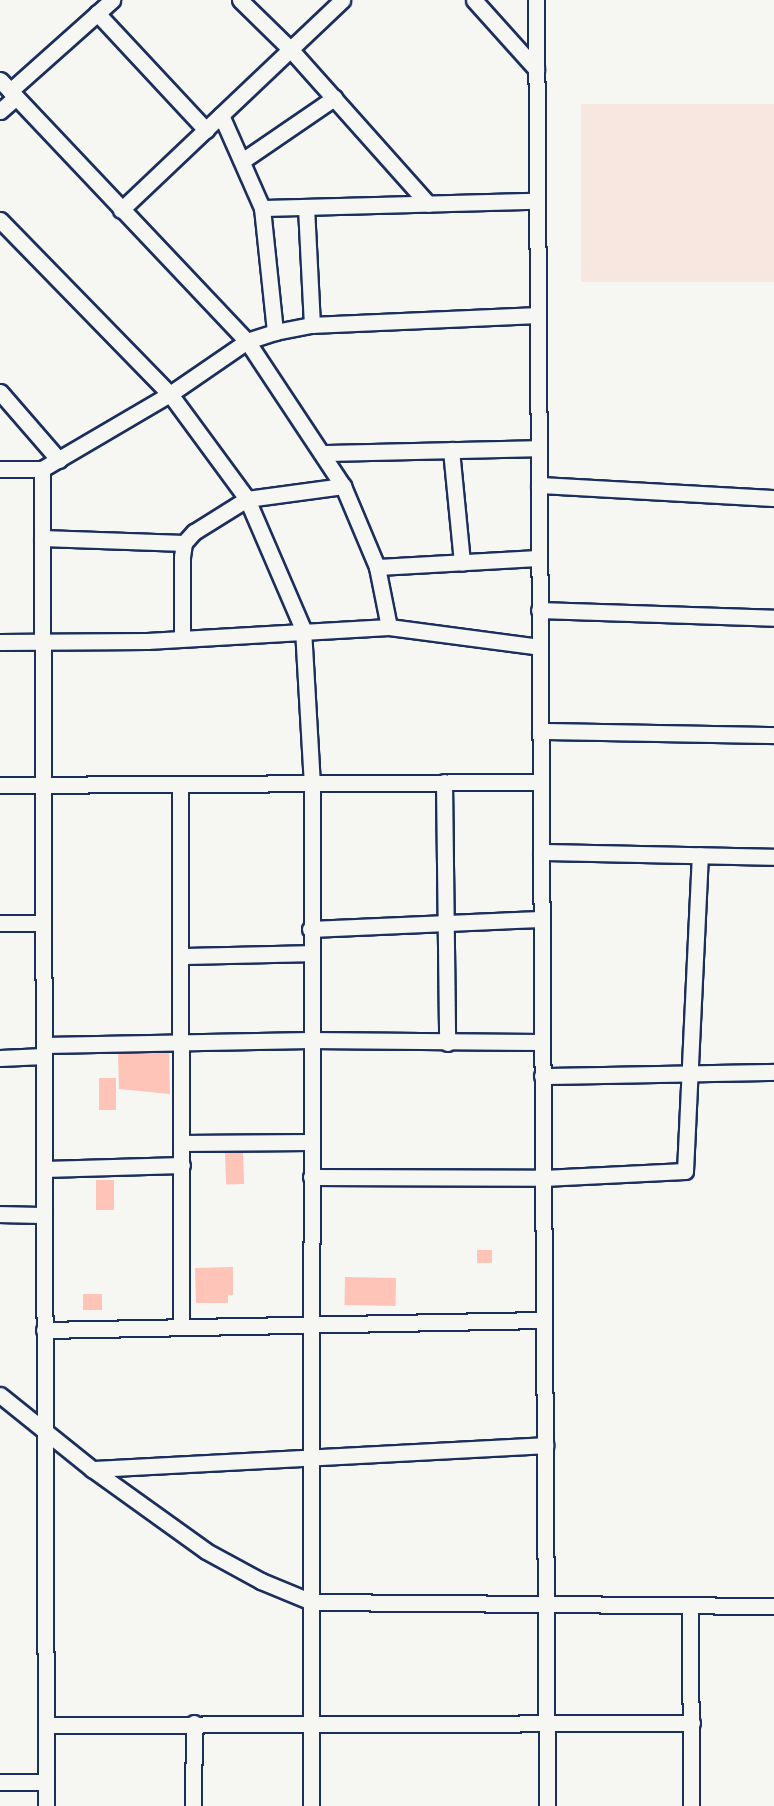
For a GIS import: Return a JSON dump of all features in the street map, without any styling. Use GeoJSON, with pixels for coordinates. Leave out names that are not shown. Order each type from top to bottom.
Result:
{"type":"FeatureCollection","features":[{"type":"Feature","properties":{"kind":"street"},"geometry":{"type":"LineString","coordinates":[[240,0],[291,50],[428,204]]}},
{"type":"Feature","properties":{"kind":"street"},"geometry":{"type":"LineString","coordinates":[[121,210],[342,0]]}},
{"type":"Feature","properties":{"kind":"street"},"geometry":{"type":"LineString","coordinates":[[474,0],[536,69]]}},
{"type":"Feature","properties":{"kind":"street"},"geometry":{"type":"LineString","coordinates":[[536,0],[547,1806]]}},
{"type":"Feature","properties":{"kind":"street"},"geometry":{"type":"LineString","coordinates":[[0,111],[9,89],[105,4],[206,130]]}},
{"type":"Feature","properties":{"kind":"street"},"geometry":{"type":"LineString","coordinates":[[9,89],[247,341],[343,486],[377,567],[389,627]]}},
{"type":"Feature","properties":{"kind":"street"},"geometry":{"type":"LineString","coordinates":[[242,161],[334,98]]}},
{"type":"Feature","properties":{"kind":"street"},"geometry":{"type":"LineString","coordinates":[[221,115],[262,208],[275,332]]}},
{"type":"Feature","properties":{"kind":"street"},"geometry":{"type":"LineString","coordinates":[[262,208],[537,201]]}},
{"type":"Feature","properties":{"kind":"street"},"geometry":{"type":"LineString","coordinates":[[306,207],[312,325]]}},
{"type":"Feature","properties":{"kind":"street"},"geometry":{"type":"LineString","coordinates":[[0,220],[170,394],[247,499],[303,630],[312,783],[309,953],[312,1456],[311,1806]]}},
{"type":"Feature","properties":{"kind":"street"},"geometry":{"type":"LineString","coordinates":[[0,469],[42,469],[170,394],[247,341],[275,332],[312,325],[537,315]]}},
{"type":"Feature","properties":{"kind":"street"},"geometry":{"type":"LineString","coordinates":[[0,392],[59,460]]}},
{"type":"Feature","properties":{"kind":"street"},"geometry":{"type":"LineString","coordinates":[[323,453],[538,448]]}},
{"type":"Feature","properties":{"kind":"street"},"geometry":{"type":"LineString","coordinates":[[451,450],[462,562]]}},
{"type":"Feature","properties":{"kind":"street"},"geometry":{"type":"LineString","coordinates":[[42,469],[46,1806]]}},
{"type":"Feature","properties":{"kind":"street"},"geometry":{"type":"LineString","coordinates":[[538,485],[774,498]]}},
{"type":"Feature","properties":{"kind":"street"},"geometry":{"type":"LineString","coordinates":[[42,538],[184,543],[247,499],[343,486]]}},
{"type":"Feature","properties":{"kind":"street"},"geometry":{"type":"LineString","coordinates":[[182,638],[184,543]]}},
{"type":"Feature","properties":{"kind":"street"},"geometry":{"type":"LineString","coordinates":[[377,567],[539,558]]}},
{"type":"Feature","properties":{"kind":"street"},"geometry":{"type":"LineString","coordinates":[[539,610],[774,618]]}},
{"type":"Feature","properties":{"kind":"street"},"geometry":{"type":"LineString","coordinates":[[0,642],[182,638],[389,627],[540,647]]}},
{"type":"Feature","properties":{"kind":"street"},"geometry":{"type":"LineString","coordinates":[[540,731],[774,735]]}},
{"type":"Feature","properties":{"kind":"street"},"geometry":{"type":"LineString","coordinates":[[0,785],[541,782]]}},
{"type":"Feature","properties":{"kind":"street"},"geometry":{"type":"LineString","coordinates":[[444,783],[447,1043]]}},
{"type":"Feature","properties":{"kind":"street"},"geometry":{"type":"LineString","coordinates":[[180,784],[182,1044],[180,1327]]}},
{"type":"Feature","properties":{"kind":"street"},"geometry":{"type":"LineString","coordinates":[[541,852],[774,857]]}},
{"type":"Feature","properties":{"kind":"street"},"geometry":{"type":"LineString","coordinates":[[311,1177],[543,1178],[685,1171],[700,855]]}},
{"type":"Feature","properties":{"kind":"street"},"geometry":{"type":"LineString","coordinates":[[310,929],[541,919]]}},
{"type":"Feature","properties":{"kind":"street"},"geometry":{"type":"LineString","coordinates":[[0,923],[43,923]]}},
{"type":"Feature","properties":{"kind":"street"},"geometry":{"type":"LineString","coordinates":[[181,956],[309,953]]}},
{"type":"Feature","properties":{"kind":"street"},"geometry":{"type":"LineString","coordinates":[[0,1058],[44,1050],[310,1040],[447,1043],[542,1042]]}},
{"type":"Feature","properties":{"kind":"street"},"geometry":{"type":"LineString","coordinates":[[542,1076],[690,1076],[774,1072]]}},
{"type":"Feature","properties":{"kind":"street"},"geometry":{"type":"LineString","coordinates":[[182,1143],[309,1142]]}},
{"type":"Feature","properties":{"kind":"street"},"geometry":{"type":"LineString","coordinates":[[44,1169],[182,1165]]}},
{"type":"Feature","properties":{"kind":"street"},"geometry":{"type":"LineString","coordinates":[[0,1214],[44,1215]]}},
{"type":"Feature","properties":{"kind":"street"},"geometry":{"type":"LineString","coordinates":[[45,1330],[544,1320]]}},
{"type":"Feature","properties":{"kind":"street"},"geometry":{"type":"LineString","coordinates":[[0,1395],[92,1469],[206,1551],[261,1581],[312,1602],[774,1606]]}},
{"type":"Feature","properties":{"kind":"street"},"geometry":{"type":"LineString","coordinates":[[92,1469],[545,1445]]}},
{"type":"Feature","properties":{"kind":"street"},"geometry":{"type":"LineString","coordinates":[[690,1605],[691,1806]]}},
{"type":"Feature","properties":{"kind":"street"},"geometry":{"type":"LineString","coordinates":[[193,1806],[194,1723]]}},
{"type":"Feature","properties":{"kind":"street"},"geometry":{"type":"LineString","coordinates":[[46,1725],[692,1723]]}},
{"type":"Feature","properties":{"kind":"street"},"geometry":{"type":"LineString","coordinates":[[0,1782],[46,1782]]}},
{"type":"Feature","properties":{"kind":"shaded area"},"geometry":{"type":"Polygon","coordinates":[[[581,104],[774,104],[774,282],[581,282],[581,104]]]}},
{"type":"Feature","properties":{"kind":"building"},"geometry":{"type":"Polygon","coordinates":[[[169,1052],[170,1094],[119,1089],[118,1053],[169,1052]]]}},
{"type":"Feature","properties":{"kind":"building"},"geometry":{"type":"Polygon","coordinates":[[[99,1078],[116,1078],[116,1110],[99,1110],[99,1078]]]}},
{"type":"Feature","properties":{"kind":"building"},"geometry":{"type":"Polygon","coordinates":[[[243,1152],[244,1184],[226,1185],[225,1153],[243,1152]]]}},
{"type":"Feature","properties":{"kind":"building"},"geometry":{"type":"Polygon","coordinates":[[[96,1180],[114,1180],[114,1210],[96,1210],[96,1180]]]}},
{"type":"Feature","properties":{"kind":"building"},"geometry":{"type":"Polygon","coordinates":[[[477,1250],[492,1250],[492,1263],[477,1263],[477,1250]]]}},
{"type":"Feature","properties":{"kind":"building"},"geometry":{"type":"Polygon","coordinates":[[[233,1267],[233,1295],[228,1295],[228,1303],[196,1303],[195,1268],[233,1267]]]}},
{"type":"Feature","properties":{"kind":"building"},"geometry":{"type":"Polygon","coordinates":[[[345,1277],[396,1278],[396,1306],[345,1305],[345,1277]]]}},
{"type":"Feature","properties":{"kind":"building"},"geometry":{"type":"Polygon","coordinates":[[[83,1294],[102,1294],[102,1310],[83,1310],[83,1294]]]}}]}
